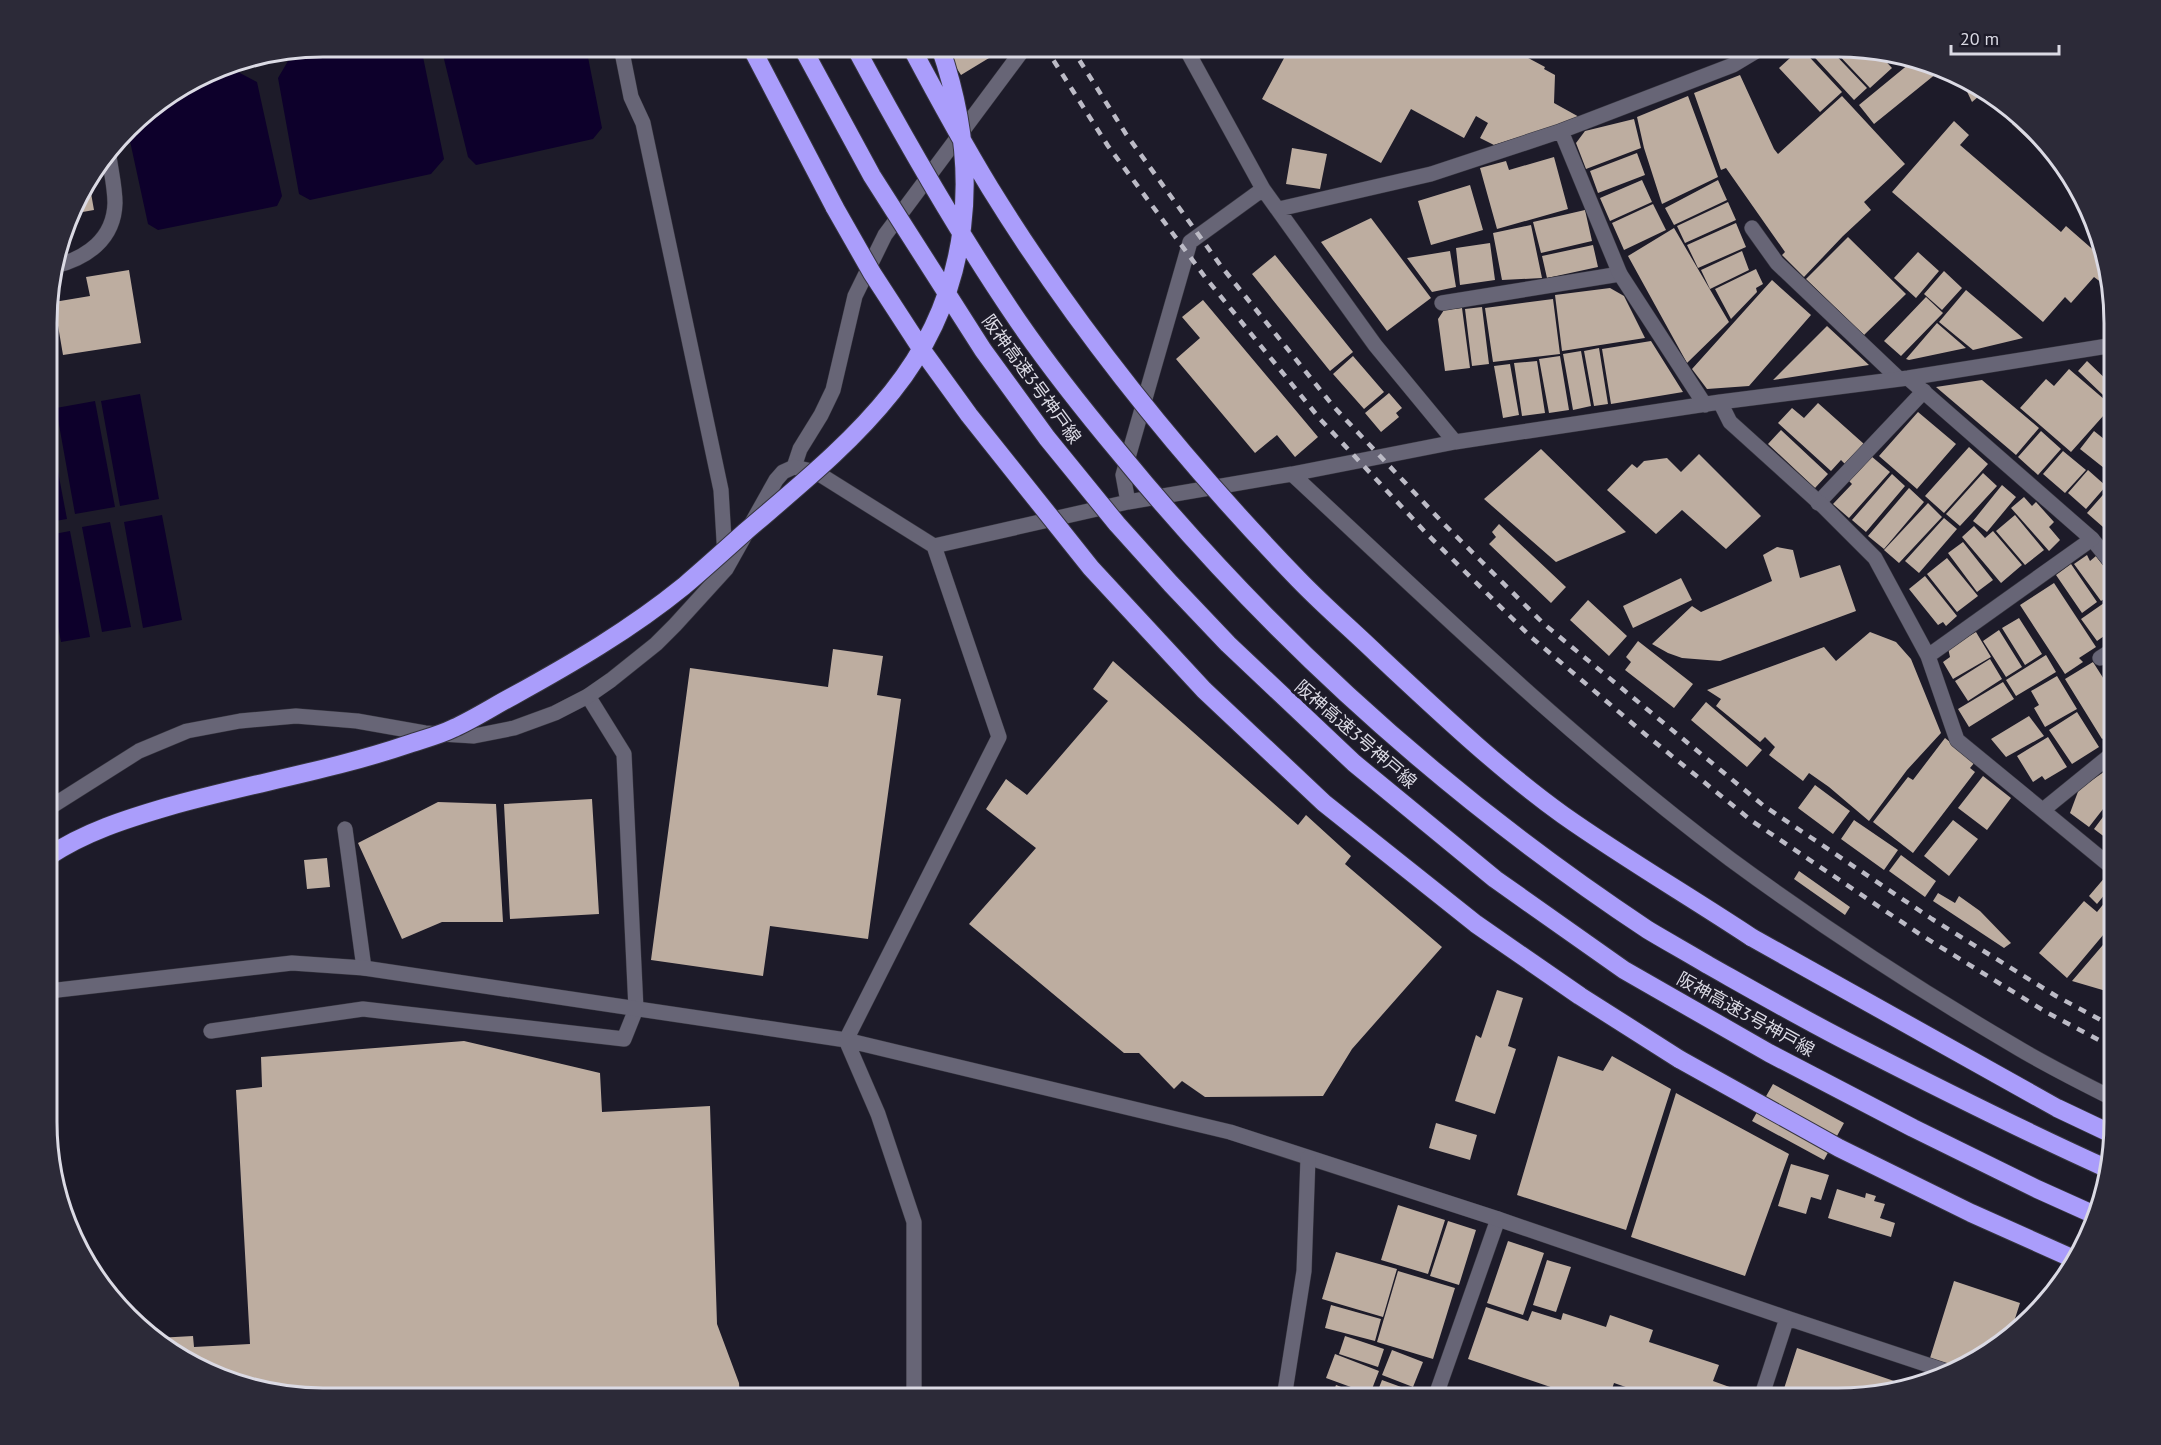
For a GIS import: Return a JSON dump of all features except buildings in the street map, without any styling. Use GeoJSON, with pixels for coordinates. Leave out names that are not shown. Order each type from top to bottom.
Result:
{"type":"FeatureCollection","features":[{"type":"Feature","properties":{"kind":"highway"},"geometry":{"type":"LineString","coordinates":[[757,57],[835,208],[872,273],[962,406],[1024,487],[1091,568],[1204,690],[1324,803],[1476,924],[1580,996],[1679,1059],[1819,1137],[1971,1213],[2067,1256]]}},
{"type":"Feature","properties":{"kind":"highway","name":"阪神高速3号神戸線"},"geometry":{"type":"LineString","coordinates":[[808,57],[872,176],[983,350],[1047,438],[1117,524],[1171,584],[1244,660],[1354,763],[1495,879],[1624,969],[1769,1053],[1872,1107],[2088,1212]]}},
{"type":"Feature","properties":{"kind":"highway","name":"阪神高速3号神戸線"},"geometry":{"type":"LineString","coordinates":[[861,57],[916,161],[961,234],[1020,324],[1087,413],[1157,499],[1257,609],[1384,727],[1520,839],[1651,932],[1808,1021],[1938,1088],[2101,1165]]}},
{"type":"Feature","properties":{"kind":"highway"},"geometry":{"type":"LineString","coordinates":[[917,57],[991,189],[1094,339],[1143,404],[1196,468],[1285,565],[1414,688],[1491,757],[1562,814],[1751,937],[2057,1108],[2104,1130]]}},
{"type":"Feature","properties":{"kind":"highway"},"geometry":{"type":"LineString","coordinates":[[57,850],[66,844],[121,820],[189,801],[365,759],[454,729],[568,666],[606,642],[682,587],[805,481],[858,431],[892,392],[926,342],[952,277],[962,230],[966,174],[958,114],[943,57]]}},
{"type":"Feature","properties":{"kind":"street"},"geometry":{"type":"LineString","coordinates":[[623,57],[631,97],[643,123],[721,490],[726,569]]}},
{"type":"Feature","properties":{"kind":"street"},"geometry":{"type":"LineString","coordinates":[[794,468],[800,449],[833,390],[850,312],[870,261],[902,211],[1016,57]]}},
{"type":"Feature","properties":{"kind":"street"},"geometry":{"type":"LineString","coordinates":[[1191,57],[1263,189],[1376,345],[1455,442]]}},
{"type":"Feature","properties":{"kind":"street"},"geometry":{"type":"LineString","coordinates":[[1279,209],[1431,174],[1562,131],[1733,65],[1746,57]]}},
{"type":"Feature","properties":{"kind":"street"},"geometry":{"type":"LineString","coordinates":[[1562,131],[1620,274],[1713,404],[1875,558],[1928,656],[1957,740],[2104,860]]}},
{"type":"Feature","properties":{"kind":"street"},"geometry":{"type":"LineString","coordinates":[[64,264],[95,249],[108,229],[115,204],[110,164]]}},
{"type":"Feature","properties":{"kind":"street"},"geometry":{"type":"LineString","coordinates":[[1128,502],[1123,475],[1190,242],[1263,189]]}},
{"type":"Feature","properties":{"kind":"street"},"geometry":{"type":"LineString","coordinates":[[1752,228],[1777,263],[1903,378],[1924,391],[2092,539],[2104,554]]}},
{"type":"Feature","properties":{"kind":"street"},"geometry":{"type":"LineString","coordinates":[[1442,303],[1620,274]]}},
{"type":"Feature","properties":{"kind":"street"},"geometry":{"type":"LineString","coordinates":[[934,546],[1128,502],[1292,474],[1455,442],[1903,378],[2104,347]]}},
{"type":"Feature","properties":{"kind":"street"},"geometry":{"type":"LineString","coordinates":[[1818,502],[1924,391]]}},
{"type":"Feature","properties":{"kind":"street"},"geometry":{"type":"LineString","coordinates":[[57,803],[139,751],[187,731],[240,721],[296,716],[357,721],[425,733],[474,736],[514,728],[555,713],[588,696],[656,644],[726,569],[776,480],[783,472],[794,468],[816,472],[934,546],[999,737],[846,1040]]}},
{"type":"Feature","properties":{"kind":"street"},"geometry":{"type":"LineString","coordinates":[[1292,474],[1444,615],[1595,750],[1730,858],[1874,959],[2014,1046],[2104,1095]]}},
{"type":"Feature","properties":{"kind":"street"},"geometry":{"type":"LineString","coordinates":[[1928,656],[2092,539]]}},
{"type":"Feature","properties":{"kind":"street"},"geometry":{"type":"LineString","coordinates":[[2100,658],[2104,655]]}},
{"type":"Feature","properties":{"kind":"street"},"geometry":{"type":"LineString","coordinates":[[211,1031],[363,1009],[624,1040],[636,1009],[624,753],[588,696]]}},
{"type":"Feature","properties":{"kind":"street"},"geometry":{"type":"LineString","coordinates":[[2043,810],[2104,760]]}},
{"type":"Feature","properties":{"kind":"street"},"geometry":{"type":"LineString","coordinates":[[345,829],[364,968]]}},
{"type":"Feature","properties":{"kind":"street"},"geometry":{"type":"LineString","coordinates":[[57,990],[292,963],[364,968],[846,1040],[1230,1132],[1939,1369]]}},
{"type":"Feature","properties":{"kind":"street"},"geometry":{"type":"LineString","coordinates":[[846,1040],[878,1114],[914,1222],[914,1388]]}},
{"type":"Feature","properties":{"kind":"street"},"geometry":{"type":"LineString","coordinates":[[1286,1388],[1304,1271],[1308,1158]]}},
{"type":"Feature","properties":{"kind":"street"},"geometry":{"type":"LineString","coordinates":[[1439,1388],[1498,1220]]}},
{"type":"Feature","properties":{"kind":"street"},"geometry":{"type":"LineString","coordinates":[[1764,1388],[1786,1318]]}},
{"type":"Feature","properties":{"kind":"shaded area"},"geometry":{"type":"Polygon","coordinates":[[[323,57],[423,57],[444,159],[431,174],[310,200],[299,194],[278,78],[288,61],[323,57]]]}},
{"type":"Feature","properties":{"kind":"shaded area"},"geometry":{"type":"Polygon","coordinates":[[[443,57],[588,57],[602,128],[593,139],[476,165],[468,157],[443,57]]]}},
{"type":"Feature","properties":{"kind":"shaded area"},"geometry":{"type":"Polygon","coordinates":[[[238,72],[257,82],[282,196],[277,206],[158,230],[148,224],[130,141],[175,102],[205,84],[238,72]]]}},
{"type":"Feature","properties":{"kind":"shaded area"},"geometry":{"type":"Polygon","coordinates":[[[140,394],[159,499],[120,506],[101,401],[140,394]]]}},
{"type":"Feature","properties":{"kind":"shaded area"},"geometry":{"type":"Polygon","coordinates":[[[95,401],[115,507],[75,514],[57,408],[95,401]]]}},
{"type":"Feature","properties":{"kind":"shaded area"},"geometry":{"type":"Polygon","coordinates":[[[57,466],[67,519],[57,521],[57,466]]]}},
{"type":"Feature","properties":{"kind":"shaded area"},"geometry":{"type":"Polygon","coordinates":[[[162,515],[182,620],[143,628],[124,522],[162,515]]]}},
{"type":"Feature","properties":{"kind":"shaded area"},"geometry":{"type":"Polygon","coordinates":[[[110,522],[131,627],[102,632],[82,527],[110,522]]]}},
{"type":"Feature","properties":{"kind":"shaded area"},"geometry":{"type":"Polygon","coordinates":[[[70,531],[90,637],[61,642],[57,621],[57,533],[70,531]]]}},
{"type":"Feature","properties":{"kind":"railway"},"geometry":{"type":"LineString","coordinates":[[1051,57],[1108,146],[1205,277],[1320,419],[1428,535],[1531,637],[1752,821],[1921,935],[2046,1012],[2104,1043]]}},
{"type":"Feature","properties":{"kind":"railway"},"geometry":{"type":"LineString","coordinates":[[1077,57],[1126,134],[1221,266],[1334,407],[1442,522],[1544,624],[1764,806],[1932,919],[2056,996],[2104,1022]]}}]}
